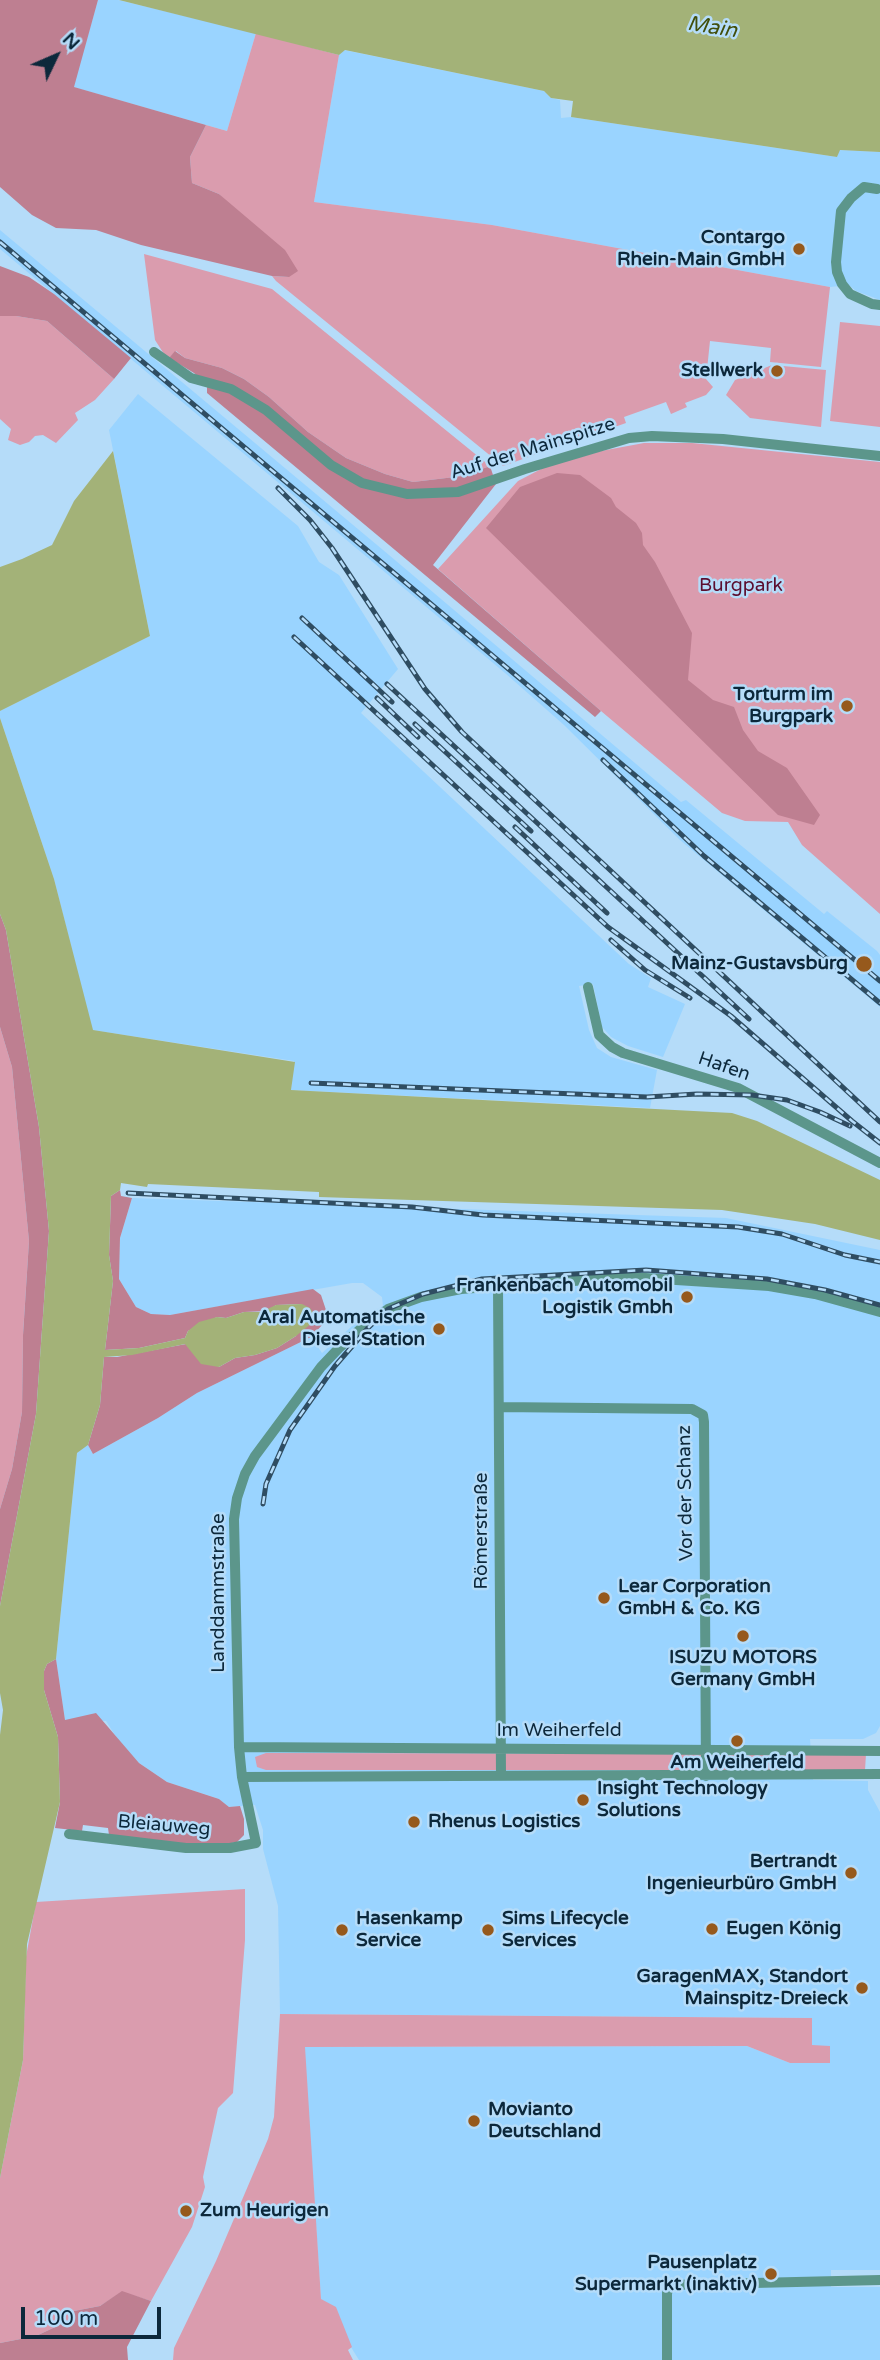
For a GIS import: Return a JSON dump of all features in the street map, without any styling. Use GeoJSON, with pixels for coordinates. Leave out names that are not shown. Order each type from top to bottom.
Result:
{"type":"FeatureCollection","features":[{"type":"Feature","properties":{"kind":"street"},"geometry":{"type":"LineString","coordinates":[[877,189],[863,187],[850,198],[841,211],[836,262],[842,284],[850,294],[872,304],[880,304]]}},
{"type":"Feature","properties":{"kind":"street","name":"Auf der Mainspitze"},"geometry":{"type":"LineString","coordinates":[[154,352],[191,378],[231,389],[266,411],[331,465],[362,483],[407,494],[457,492],[629,438],[652,436],[723,439],[880,456]]}},
{"type":"Feature","properties":{"kind":"street","name":"Hafen"},"geometry":{"type":"LineString","coordinates":[[588,987],[599,1035],[612,1047],[623,1053],[738,1088],[880,1164]]}},
{"type":"Feature","properties":{"kind":"street","name":"Landdammstraße"},"geometry":{"type":"LineString","coordinates":[[256,1843],[242,1777],[239,1747],[234,1519],[237,1498],[245,1474],[256,1456],[321,1367],[365,1325],[388,1310],[421,1297],[461,1289],[609,1277],[769,1286],[815,1294],[880,1312]]}},
{"type":"Feature","properties":{"kind":"street","name":"Römerstraße"},"geometry":{"type":"LineString","coordinates":[[498,1286],[501,1776]]}},
{"type":"Feature","properties":{"kind":"street","name":"Vor der Schanz"},"geometry":{"type":"LineString","coordinates":[[499,1407],[692,1409],[702,1416],[706,1776]]}},
{"type":"Feature","properties":{"kind":"street","name":"Im Weiherfeld"},"geometry":{"type":"LineString","coordinates":[[239,1747],[880,1751]]}},
{"type":"Feature","properties":{"kind":"street"},"geometry":{"type":"LineString","coordinates":[[242,1777],[880,1774]]}},
{"type":"Feature","properties":{"kind":"street","name":"Bleiauweg"},"geometry":{"type":"LineString","coordinates":[[69,1834],[186,1848],[230,1848],[256,1843]]}},
{"type":"Feature","properties":{"kind":"street"},"geometry":{"type":"LineString","coordinates":[[667,2360],[667,2293],[670,2284],[880,2280]]}},
{"type":"Feature","properties":{"kind":"shaded area"},"geometry":{"type":"Polygon","coordinates":[[[0,0],[98,0],[74,87],[206,125],[190,157],[192,183],[219,194],[285,250],[298,271],[289,277],[272,276],[141,245],[96,230],[56,228],[32,215],[0,187],[0,0]]]}},
{"type":"Feature","properties":{"kind":"shaded area"},"geometry":{"type":"Polygon","coordinates":[[[98,0],[118,0],[256,33],[227,131],[73,87],[98,0]]]}},
{"type":"Feature","properties":{"kind":"shaded area"},"geometry":{"type":"Polygon","coordinates":[[[344,50],[544,91],[551,98],[560,100],[561,118],[571,117],[837,157],[839,150],[880,152],[880,300],[856,291],[849,285],[830,287],[492,225],[314,202],[339,55],[344,50]]]}},
{"type":"Feature","properties":{"kind":"shaded area"},"geometry":{"type":"Polygon","coordinates":[[[0,230],[681,802],[686,800],[824,914],[827,911],[877,951],[880,955],[880,1007],[680,840],[564,725],[505,673],[0,249],[0,230]]]}},
{"type":"Feature","properties":{"kind":"shaded area"},"geometry":{"type":"Polygon","coordinates":[[[0,266],[29,277],[54,294],[131,358],[114,379],[47,321],[0,316],[0,266]]]}},
{"type":"Feature","properties":{"kind":"shaded area"},"geometry":{"type":"Polygon","coordinates":[[[175,351],[185,358],[222,368],[244,379],[308,432],[346,458],[385,474],[413,482],[463,476],[490,466],[496,484],[433,565],[601,711],[595,717],[207,393],[207,385],[194,373],[169,358],[175,351]]]}},
{"type":"Feature","properties":{"kind":"shaded area"},"geometry":{"type":"Polygon","coordinates":[[[138,394],[298,526],[319,562],[339,575],[398,669],[361,713],[629,964],[651,978],[648,987],[685,1004],[663,1057],[628,1046],[611,1037],[602,1027],[593,984],[579,986],[589,1030],[597,1048],[611,1057],[657,1070],[650,1108],[291,1090],[294,1061],[92,1030],[54,879],[0,718],[0,711],[150,636],[109,430],[138,394]]]}},
{"type":"Feature","properties":{"kind":"shaded area"},"geometry":{"type":"Polygon","coordinates":[[[557,473],[580,475],[611,498],[616,507],[636,523],[642,533],[643,545],[655,562],[692,633],[688,680],[713,700],[734,707],[743,730],[758,751],[787,768],[820,815],[814,825],[778,815],[486,528],[520,487],[557,473]]]}},
{"type":"Feature","properties":{"kind":"shaded area"},"geometry":{"type":"Polygon","coordinates":[[[0,914],[6,930],[39,1127],[49,1231],[36,1414],[0,1606],[0,1509],[12,1469],[22,1412],[23,1335],[29,1241],[12,1067],[0,1027],[0,914]]]}},
{"type":"Feature","properties":{"kind":"shaded area"},"geometry":{"type":"Polygon","coordinates":[[[120,1190],[121,1196],[132,1198],[120,1238],[119,1279],[136,1307],[151,1314],[170,1315],[313,1289],[321,1295],[327,1313],[324,1323],[311,1337],[197,1393],[93,1454],[88,1445],[100,1405],[104,1357],[186,1344],[219,1367],[235,1358],[277,1348],[296,1336],[302,1304],[276,1305],[268,1311],[217,1317],[188,1331],[185,1338],[139,1348],[105,1350],[113,1281],[109,1255],[111,1196],[120,1190]]]}},
{"type":"Feature","properties":{"kind":"shaded area"},"geometry":{"type":"Polygon","coordinates":[[[132,1198],[726,1218],[880,1250],[880,1726],[876,1733],[863,1739],[810,1739],[813,1780],[868,1781],[868,1790],[880,1812],[880,2270],[831,2270],[831,2287],[880,2287],[880,2360],[359,2360],[321,2299],[304,2047],[747,2046],[790,2063],[829,2063],[830,2046],[812,2046],[812,2018],[280,2014],[278,1906],[263,1849],[263,1830],[255,1805],[229,1807],[219,1799],[167,1782],[139,1763],[118,1740],[106,1721],[65,1720],[56,1659],[77,1453],[88,1445],[93,1454],[197,1393],[311,1337],[322,1353],[360,1319],[383,1306],[382,1297],[363,1283],[352,1283],[170,1315],[151,1314],[136,1307],[119,1279],[120,1238],[132,1198]]]}},
{"type":"Feature","properties":{"kind":"shaded area"},"geometry":{"type":"Polygon","coordinates":[[[56,1659],[65,1720],[96,1713],[139,1763],[167,1782],[219,1799],[229,1807],[240,1806],[244,1819],[244,1835],[237,1842],[184,1846],[109,1835],[108,1828],[83,1825],[82,1831],[55,1828],[60,1802],[58,1737],[44,1690],[44,1671],[47,1664],[56,1659]]]}},
{"type":"Feature","properties":{"kind":"shaded area"},"geometry":{"type":"Polygon","coordinates":[[[122,2291],[151,2301],[127,2347],[128,2360],[0,2360],[0,2343],[36,2336],[68,2321],[74,2311],[100,2306],[122,2291]]]}},
{"type":"Feature","properties":{"kind":"green space"},"geometry":{"type":"Polygon","coordinates":[[[256,33],[339,55],[314,202],[492,225],[830,287],[821,367],[770,362],[771,348],[710,341],[706,379],[713,387],[706,395],[685,403],[687,407],[671,414],[666,402],[624,417],[626,423],[503,466],[276,281],[272,276],[289,277],[219,194],[192,183],[190,157],[206,125],[227,131],[256,33]]]}},
{"type":"Feature","properties":{"kind":"green space"},"geometry":{"type":"Polygon","coordinates":[[[144,254],[272,289],[490,466],[463,476],[413,482],[385,474],[346,458],[308,432],[244,379],[222,368],[185,358],[176,351],[169,358],[166,357],[155,340],[144,254]]]}},
{"type":"Feature","properties":{"kind":"green space"},"geometry":{"type":"Polygon","coordinates":[[[0,316],[47,321],[114,379],[95,400],[75,413],[78,420],[56,443],[43,435],[35,436],[20,445],[8,440],[11,429],[0,419],[0,316]]]}},
{"type":"Feature","properties":{"kind":"green space"},"geometry":{"type":"Polygon","coordinates":[[[840,322],[880,326],[880,427],[830,421],[840,322]]]}},
{"type":"Feature","properties":{"kind":"green space"},"geometry":{"type":"Polygon","coordinates":[[[772,365],[826,370],[821,427],[750,418],[726,395],[735,380],[772,365]]]}},
{"type":"Feature","properties":{"kind":"green space","name":"Burgpark"},"geometry":{"type":"Polygon","coordinates":[[[644,443],[692,443],[880,462],[880,914],[802,845],[788,822],[745,821],[722,813],[438,569],[518,481],[543,468],[601,451],[644,443]]]}},
{"type":"Feature","properties":{"kind":"green space"},"geometry":{"type":"Polygon","coordinates":[[[0,1027],[12,1067],[29,1241],[23,1334],[22,1412],[12,1469],[0,1509],[0,1027]]]}},
{"type":"Feature","properties":{"kind":"green space"},"geometry":{"type":"Polygon","coordinates":[[[266,1753],[866,1754],[865,1770],[266,1770],[257,1767],[255,1757],[266,1753]]]}},
{"type":"Feature","properties":{"kind":"green space"},"geometry":{"type":"Polygon","coordinates":[[[245,1889],[245,1940],[233,2093],[218,2108],[203,2177],[205,2187],[192,2227],[151,2301],[122,2292],[100,2306],[74,2311],[68,2321],[36,2336],[0,2343],[0,2178],[23,2060],[26,1957],[36,1902],[245,1889]]]}},
{"type":"Feature","properties":{"kind":"green space"},"geometry":{"type":"Polygon","coordinates":[[[280,2014],[812,2018],[812,2045],[830,2046],[830,2063],[790,2063],[747,2046],[305,2047],[321,2299],[336,2307],[352,2347],[348,2350],[353,2360],[173,2360],[174,2348],[216,2261],[268,2139],[274,2117],[280,2014]]]}},
{"type":"Feature","properties":{"kind":"water","name":"Main"},"geometry":{"type":"Polygon","coordinates":[[[119,0],[880,0],[880,152],[840,150],[837,157],[571,117],[573,101],[551,98],[544,91],[345,50],[339,55],[119,0]]]}},
{"type":"Feature","properties":{"kind":"water"},"geometry":{"type":"Polygon","coordinates":[[[113,451],[150,636],[0,711],[0,567],[52,545],[74,501],[113,451]]]}},
{"type":"Feature","properties":{"kind":"water"},"geometry":{"type":"Polygon","coordinates":[[[0,718],[54,879],[93,1030],[295,1062],[291,1090],[732,1113],[757,1121],[880,1180],[880,1240],[815,1224],[722,1210],[319,1197],[319,1192],[148,1184],[147,1187],[121,1183],[120,1190],[111,1196],[109,1255],[113,1281],[105,1350],[139,1348],[185,1338],[188,1331],[199,1322],[244,1312],[261,1312],[276,1305],[302,1304],[314,1314],[312,1323],[277,1348],[235,1358],[219,1367],[201,1364],[185,1344],[132,1355],[104,1357],[100,1405],[88,1445],[77,1453],[56,1659],[47,1664],[44,1671],[44,1690],[58,1737],[60,1802],[27,1944],[23,2060],[0,2178],[0,1735],[3,1710],[0,1693],[0,1606],[36,1414],[49,1231],[39,1127],[6,930],[0,914],[0,718]]]}},
{"type":"Feature","properties":{"kind":"railway"},"geometry":{"type":"LineString","coordinates":[[0,242],[880,981]]}},
{"type":"Feature","properties":{"kind":"railway"},"geometry":{"type":"LineString","coordinates":[[278,488],[310,520],[332,548],[425,689],[462,732],[880,1122]]}},
{"type":"Feature","properties":{"kind":"railway"},"geometry":{"type":"LineString","coordinates":[[302,618],[392,702]]}},
{"type":"Feature","properties":{"kind":"railway"},"geometry":{"type":"LineString","coordinates":[[294,637],[608,927],[731,1016],[880,1143]]}},
{"type":"Feature","properties":{"kind":"railway"},"geometry":{"type":"LineString","coordinates":[[387,684],[749,1019]]}},
{"type":"Feature","properties":{"kind":"railway"},"geometry":{"type":"LineString","coordinates":[[377,698],[418,737]]}},
{"type":"Feature","properties":{"kind":"railway"},"geometry":{"type":"LineString","coordinates":[[415,724],[531,831]]}},
{"type":"Feature","properties":{"kind":"railway"},"geometry":{"type":"LineString","coordinates":[[603,760],[704,856],[880,1003]]}},
{"type":"Feature","properties":{"kind":"railway"},"geometry":{"type":"LineString","coordinates":[[515,827],[607,913]]}},
{"type":"Feature","properties":{"kind":"railway"},"geometry":{"type":"LineString","coordinates":[[611,940],[645,970],[690,998]]}},
{"type":"Feature","properties":{"kind":"railway"},"geometry":{"type":"LineString","coordinates":[[311,1083],[647,1097],[752,1095],[787,1100],[850,1126]]}},
{"type":"Feature","properties":{"kind":"railway"},"geometry":{"type":"LineString","coordinates":[[128,1193],[412,1207],[483,1215],[738,1227],[782,1234],[845,1255],[880,1262]]}},
{"type":"Feature","properties":{"kind":"railway"},"geometry":{"type":"LineString","coordinates":[[263,1504],[266,1484],[290,1430],[335,1366],[388,1309],[423,1294],[482,1279],[646,1270],[767,1279],[825,1290],[880,1305]]}},
{"type":"Feature","properties":{"kind":"place","name":"Contargo Rhein-Main GmbH"},"geometry":{"type":"Point","coordinates":[799,249]}},
{"type":"Feature","properties":{"kind":"place","name":"Stellwerk"},"geometry":{"type":"Point","coordinates":[777,371]}},
{"type":"Feature","properties":{"kind":"place","name":"Torturm im Burgpark"},"geometry":{"type":"Point","coordinates":[847,706]}},
{"type":"Feature","properties":{"kind":"place","name":"Mainz-Gustavsburg"},"geometry":{"type":"Point","coordinates":[864,964]}},
{"type":"Feature","properties":{"kind":"place","name":"Frankenbach Automobil Logistik Gmbh"},"geometry":{"type":"Point","coordinates":[687,1297]}},
{"type":"Feature","properties":{"kind":"place","name":"Aral Automatische Diesel Station"},"geometry":{"type":"Point","coordinates":[439,1329]}},
{"type":"Feature","properties":{"kind":"place","name":"Lear Corporation GmbH & Co. KG"},"geometry":{"type":"Point","coordinates":[604,1598]}},
{"type":"Feature","properties":{"kind":"place","name":"ISUZU MOTORS Germany GmbH"},"geometry":{"type":"Point","coordinates":[743,1636]}},
{"type":"Feature","properties":{"kind":"place","name":"Am Weiherfeld"},"geometry":{"type":"Point","coordinates":[737,1741]}},
{"type":"Feature","properties":{"kind":"place","name":"Insight Technology Solutions"},"geometry":{"type":"Point","coordinates":[583,1800]}},
{"type":"Feature","properties":{"kind":"place","name":"Rhenus Logistics"},"geometry":{"type":"Point","coordinates":[414,1822]}},
{"type":"Feature","properties":{"kind":"place","name":"Bertrandt Ingenieurbüro GmbH"},"geometry":{"type":"Point","coordinates":[851,1873]}},
{"type":"Feature","properties":{"kind":"place","name":"Eugen König"},"geometry":{"type":"Point","coordinates":[712,1929]}},
{"type":"Feature","properties":{"kind":"place","name":"Hasenkamp Service"},"geometry":{"type":"Point","coordinates":[342,1930]}},
{"type":"Feature","properties":{"kind":"place","name":"Sims Lifecycle Services"},"geometry":{"type":"Point","coordinates":[488,1930]}},
{"type":"Feature","properties":{"kind":"place","name":"GaragenMAX, Standort Mainspitz-Dreieck"},"geometry":{"type":"Point","coordinates":[862,1988]}},
{"type":"Feature","properties":{"kind":"place","name":"Movianto Deutschland"},"geometry":{"type":"Point","coordinates":[474,2121]}},
{"type":"Feature","properties":{"kind":"place","name":"Zum Heurigen"},"geometry":{"type":"Point","coordinates":[186,2211]}},
{"type":"Feature","properties":{"kind":"place","name":"Pausenplatz Supermarkt (inaktiv)"},"geometry":{"type":"Point","coordinates":[771,2274]}}]}
